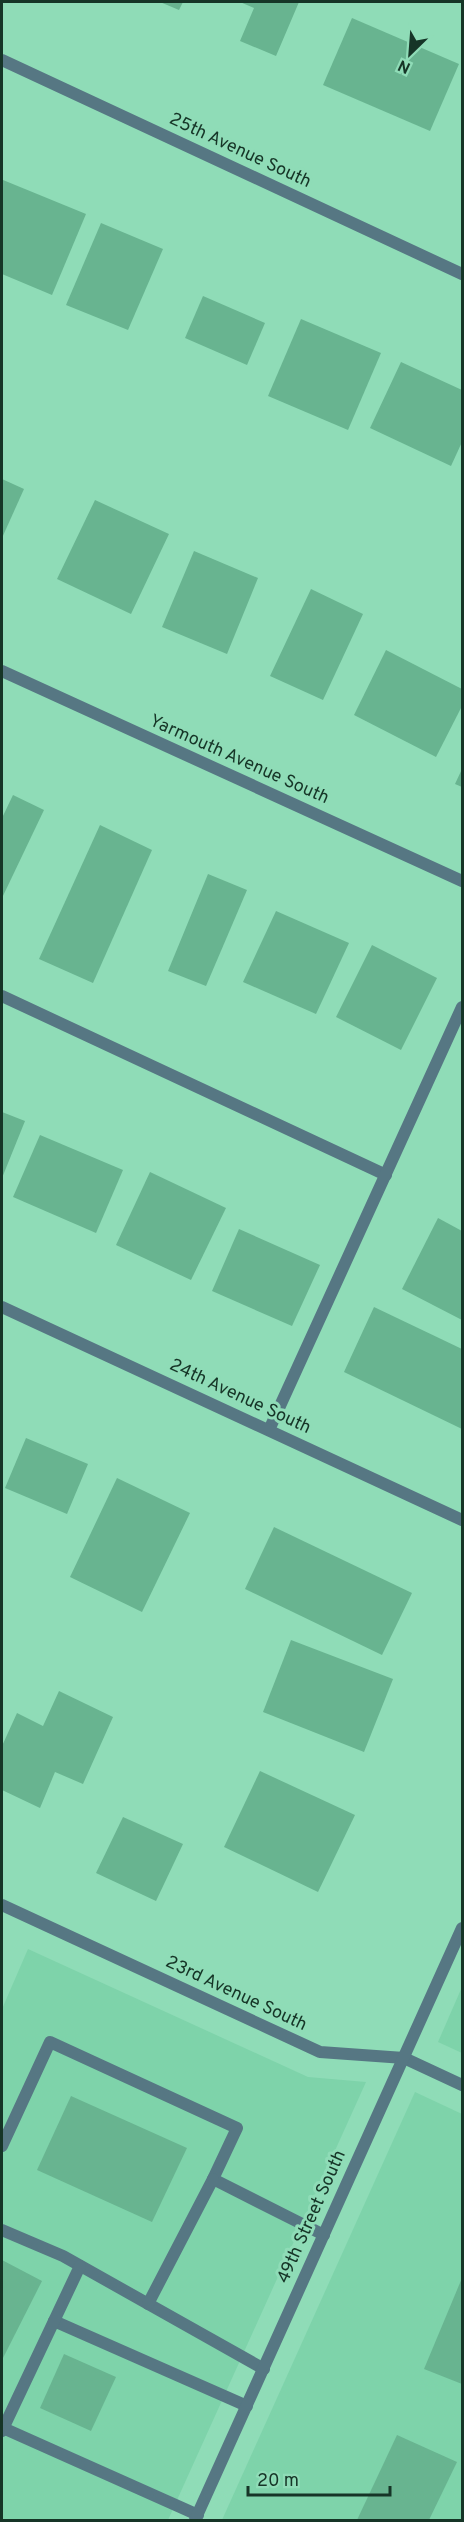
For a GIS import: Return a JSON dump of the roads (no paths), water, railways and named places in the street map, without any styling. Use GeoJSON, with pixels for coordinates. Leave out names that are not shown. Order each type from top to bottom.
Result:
{"type":"FeatureCollection","features":[{"type":"Feature","properties":{"kind":"street","name":"25th Avenue South"},"geometry":{"type":"LineString","coordinates":[[2,60],[462,274]]}},
{"type":"Feature","properties":{"kind":"street","name":"Yarmouth Avenue South"},"geometry":{"type":"LineString","coordinates":[[2,672],[462,881]]}},
{"type":"Feature","properties":{"kind":"street"},"geometry":{"type":"LineString","coordinates":[[2,996],[386,1175]]}},
{"type":"Feature","properties":{"kind":"street"},"geometry":{"type":"LineString","coordinates":[[269,1431],[462,1006]]}},
{"type":"Feature","properties":{"kind":"street","name":"24th Avenue South"},"geometry":{"type":"LineString","coordinates":[[2,1307],[462,1520]]}},
{"type":"Feature","properties":{"kind":"street","name":"23rd Avenue South"},"geometry":{"type":"LineString","coordinates":[[2,1905],[320,2052],[404,2058],[462,2085]]}},
{"type":"Feature","properties":{"kind":"street","name":"49th Street South"},"geometry":{"type":"LineString","coordinates":[[197,2518],[462,1928]]}},
{"type":"Feature","properties":{"kind":"street"},"geometry":{"type":"LineString","coordinates":[[2,2146],[50,2042],[237,2128],[148,2304]]}},
{"type":"Feature","properties":{"kind":"street"},"geometry":{"type":"LineString","coordinates":[[213,2179],[324,2235]]}},
{"type":"Feature","properties":{"kind":"street"},"geometry":{"type":"LineString","coordinates":[[2,2230],[80,2266],[264,2369]]}},
{"type":"Feature","properties":{"kind":"street"},"geometry":{"type":"LineString","coordinates":[[80,2266],[2,2429],[197,2518]]}},
{"type":"Feature","properties":{"kind":"street"},"geometry":{"type":"LineString","coordinates":[[54,2321],[247,2406]]}}]}
